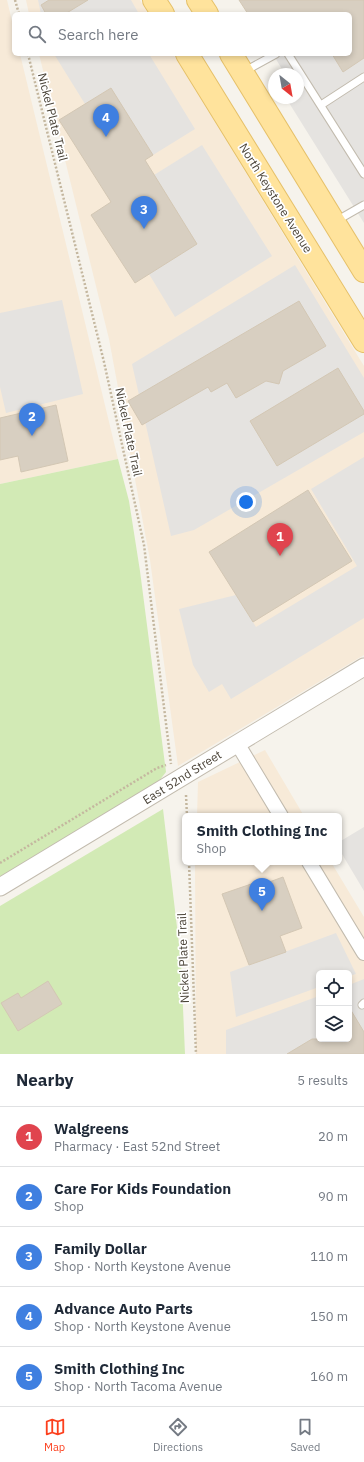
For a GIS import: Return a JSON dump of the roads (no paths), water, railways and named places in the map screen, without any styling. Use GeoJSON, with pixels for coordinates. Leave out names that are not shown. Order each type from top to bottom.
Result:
{"type":"FeatureCollection","features":[{"type":"Feature","properties":{"kind":"main road"},"geometry":{"type":"LineString","coordinates":[[154,0],[162,12]]}},
{"type":"Feature","properties":{"kind":"main road"},"geometry":{"type":"LineString","coordinates":[[198,0],[206,12]]}},
{"type":"Feature","properties":{"kind":"main road","name":"North Keystone Avenue"},"geometry":{"type":"LineString","coordinates":[[188,56],[364,341]]}},
{"type":"Feature","properties":{"kind":"main road"},"geometry":{"type":"LineString","coordinates":[[232,56],[364,271]]}},
{"type":"Feature","properties":{"kind":"street","name":"East 52nd Street"},"geometry":{"type":"LineString","coordinates":[[0,887],[364,667]]}},
{"type":"Feature","properties":{"kind":"street"},"geometry":{"type":"LineString","coordinates":[[237,743],[279,813]]}},
{"type":"Feature","properties":{"kind":"street"},"geometry":{"type":"LineString","coordinates":[[311,865],[364,952]]}},
{"type":"Feature","properties":{"kind":"lane"},"geometry":{"type":"LineString","coordinates":[[243,73],[273,56]]}},
{"type":"Feature","properties":{"kind":"lane"},"geometry":{"type":"LineString","coordinates":[[289,56],[364,174]]}},
{"type":"Feature","properties":{"kind":"lane"},"geometry":{"type":"LineString","coordinates":[[321,105],[364,76]]}},
{"type":"Feature","properties":{"kind":"lane"},"geometry":{"type":"LineString","coordinates":[[334,222],[364,205]]}},
{"type":"Feature","properties":{"kind":"place","name":"Advance Auto Parts"},"geometry":{"type":"Point","coordinates":[106,137]}},
{"type":"Feature","properties":{"kind":"place","name":"Family Dollar"},"geometry":{"type":"Point","coordinates":[144,229]}},
{"type":"Feature","properties":{"kind":"place","name":"Care For Kids Foundation"},"geometry":{"type":"Point","coordinates":[32,436]}},
{"type":"Feature","properties":{"kind":"place","name":"Walgreens"},"geometry":{"type":"Point","coordinates":[280,556]}},
{"type":"Feature","properties":{"kind":"place","name":"Smith Clothing Inc"},"geometry":{"type":"Point","coordinates":[262,911]}}]}
